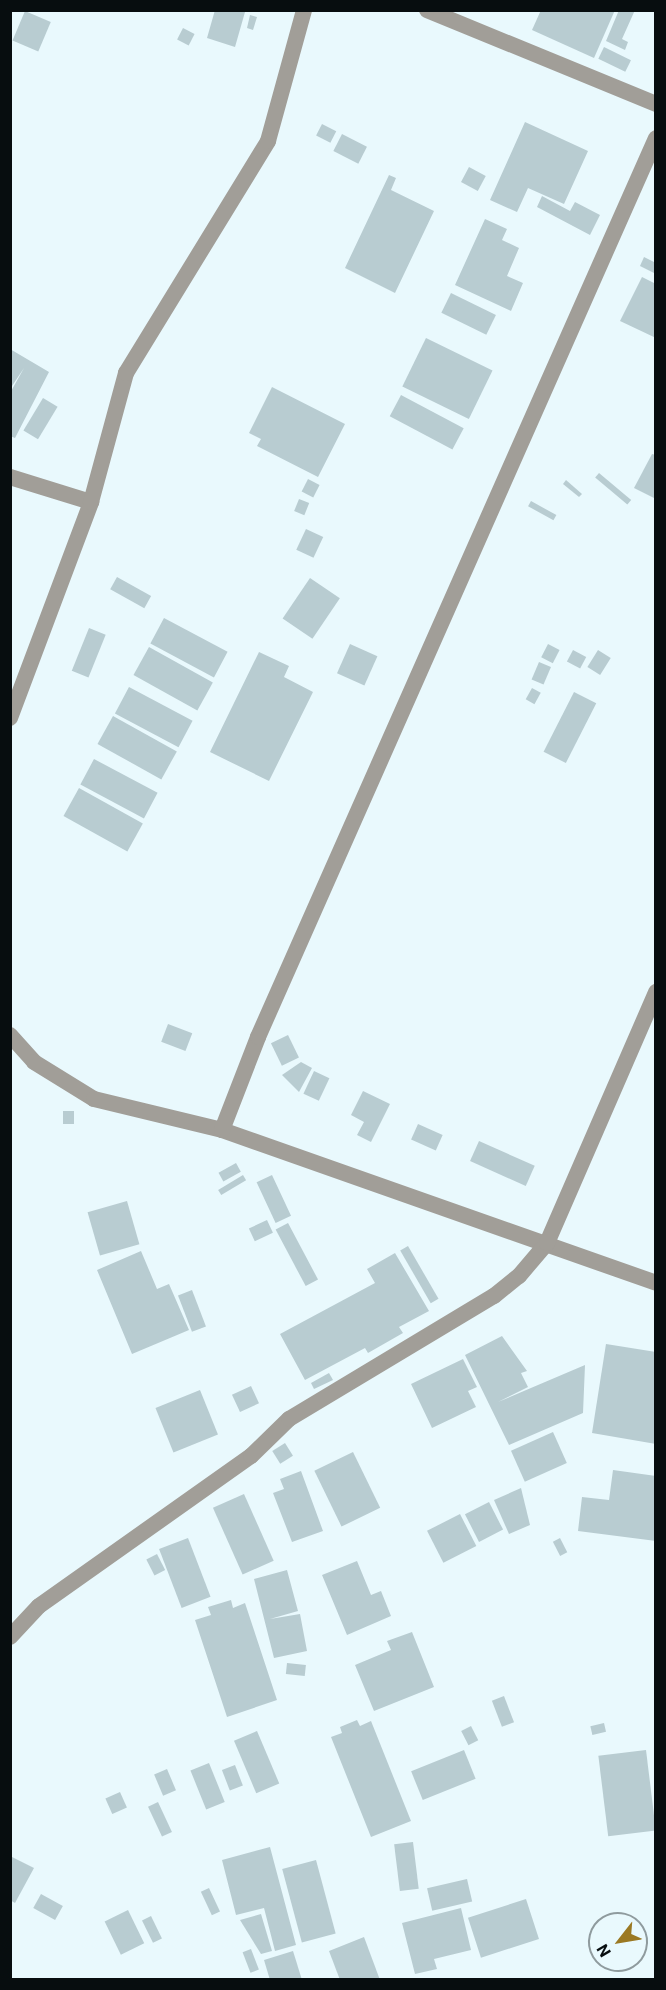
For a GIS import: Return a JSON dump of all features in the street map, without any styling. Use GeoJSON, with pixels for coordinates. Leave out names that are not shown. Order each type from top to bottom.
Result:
{"type":"FeatureCollection","features":[{"type":"Feature","properties":{"kind":"street"},"geometry":{"type":"LineString","coordinates":[[10,718],[91,502],[126,373],[268,141],[304,10]]}},
{"type":"Feature","properties":{"kind":"street"},"geometry":{"type":"LineString","coordinates":[[427,10],[656,104]]}},
{"type":"Feature","properties":{"kind":"street"},"geometry":{"type":"LineString","coordinates":[[222,1130],[258,1036],[656,138]]}},
{"type":"Feature","properties":{"kind":"street"},"geometry":{"type":"LineString","coordinates":[[10,477],[91,502]]}},
{"type":"Feature","properties":{"kind":"street"},"geometry":{"type":"LineString","coordinates":[[10,1637],[39,1606],[251,1456],[289,1419],[494,1296],[547,1243],[656,992]]}},
{"type":"Feature","properties":{"kind":"street"},"geometry":{"type":"LineString","coordinates":[[10,1035],[34,1062],[94,1099],[222,1130],[656,1283]]}},
{"type":"Feature","properties":{"kind":"building"},"geometry":{"type":"Polygon","coordinates":[[[215,10],[245,12],[235,47],[207,38],[215,10]]]}},
{"type":"Feature","properties":{"kind":"building"},"geometry":{"type":"Polygon","coordinates":[[[541,10],[615,10],[594,58],[532,30],[541,10]]]}},
{"type":"Feature","properties":{"kind":"building"},"geometry":{"type":"Polygon","coordinates":[[[619,10],[635,10],[622,39],[628,42],[625,50],[606,41],[619,10]]]}},
{"type":"Feature","properties":{"kind":"building"},"geometry":{"type":"Polygon","coordinates":[[[25,11],[51,22],[38,51],[12,40],[25,11]]]}},
{"type":"Feature","properties":{"kind":"building"},"geometry":{"type":"Polygon","coordinates":[[[250,15],[257,17],[253,30],[247,28],[250,15]]]}},
{"type":"Feature","properties":{"kind":"building"},"geometry":{"type":"Polygon","coordinates":[[[183,28],[195,34],[189,45],[177,40],[183,28]]]}},
{"type":"Feature","properties":{"kind":"building"},"geometry":{"type":"Polygon","coordinates":[[[604,47],[631,60],[625,72],[598,59],[604,47]]]}},
{"type":"Feature","properties":{"kind":"building"},"geometry":{"type":"Polygon","coordinates":[[[525,122],[588,151],[564,204],[528,188],[517,212],[490,200],[525,122]]]}},
{"type":"Feature","properties":{"kind":"building"},"geometry":{"type":"Polygon","coordinates":[[[322,124],[336,131],[330,143],[316,136],[322,124]]]}},
{"type":"Feature","properties":{"kind":"building"},"geometry":{"type":"Polygon","coordinates":[[[342,134],[367,147],[358,164],[333,151],[342,134]]]}},
{"type":"Feature","properties":{"kind":"building"},"geometry":{"type":"Polygon","coordinates":[[[469,167],[486,176],[478,191],[461,182],[469,167]]]}},
{"type":"Feature","properties":{"kind":"building"},"geometry":{"type":"Polygon","coordinates":[[[389,175],[396,178],[391,190],[434,211],[395,293],[345,268],[389,175]]]}},
{"type":"Feature","properties":{"kind":"building"},"geometry":{"type":"Polygon","coordinates":[[[542,196],[570,211],[575,202],[600,215],[590,235],[537,207],[542,196]]]}},
{"type":"Feature","properties":{"kind":"building"},"geometry":{"type":"Polygon","coordinates":[[[485,219],[507,229],[502,240],[519,248],[507,276],[523,283],[511,311],[455,285],[485,219]]]}},
{"type":"Feature","properties":{"kind":"building"},"geometry":{"type":"Polygon","coordinates":[[[644,257],[656,263],[656,274],[640,266],[644,257]]]}},
{"type":"Feature","properties":{"kind":"building"},"geometry":{"type":"Polygon","coordinates":[[[642,277],[656,284],[656,338],[620,321],[642,277]]]}},
{"type":"Feature","properties":{"kind":"building"},"geometry":{"type":"Polygon","coordinates":[[[451,293],[496,315],[486,335],[441,313],[451,293]]]}},
{"type":"Feature","properties":{"kind":"building"},"geometry":{"type":"Polygon","coordinates":[[[426,338],[493,370],[469,419],[402,387],[426,338]]]}},
{"type":"Feature","properties":{"kind":"building"},"geometry":{"type":"Polygon","coordinates":[[[10,349],[49,372],[15,438],[10,436],[10,393],[24,368],[10,389],[10,349]]]}},
{"type":"Feature","properties":{"kind":"building"},"geometry":{"type":"Polygon","coordinates":[[[272,387],[345,424],[318,477],[257,446],[261,439],[249,433],[272,387]]]}},
{"type":"Feature","properties":{"kind":"building"},"geometry":{"type":"Polygon","coordinates":[[[401,395],[464,428],[452,450],[390,416],[401,395]]]}},
{"type":"Feature","properties":{"kind":"building"},"geometry":{"type":"Polygon","coordinates":[[[43,398],[58,407],[38,439],[23,431],[43,398]]]}},
{"type":"Feature","properties":{"kind":"building"},"geometry":{"type":"Polygon","coordinates":[[[652,454],[656,455],[656,499],[634,488],[652,454]]]}},
{"type":"Feature","properties":{"kind":"building"},"geometry":{"type":"Polygon","coordinates":[[[599,473],[631,500],[627,505],[595,478],[599,473]]]}},
{"type":"Feature","properties":{"kind":"building"},"geometry":{"type":"Polygon","coordinates":[[[308,479],[320,485],[313,497],[302,491],[308,479]]]}},
{"type":"Feature","properties":{"kind":"building"},"geometry":{"type":"Polygon","coordinates":[[[566,480],[582,494],[579,497],[563,484],[566,480]]]}},
{"type":"Feature","properties":{"kind":"building"},"geometry":{"type":"Polygon","coordinates":[[[299,499],[309,503],[304,515],[294,511],[299,499]]]}},
{"type":"Feature","properties":{"kind":"building"},"geometry":{"type":"Polygon","coordinates":[[[531,501],[556,515],[553,520],[528,506],[531,501]]]}},
{"type":"Feature","properties":{"kind":"building"},"geometry":{"type":"Polygon","coordinates":[[[306,529],[323,537],[313,558],[296,550],[306,529]]]}},
{"type":"Feature","properties":{"kind":"building"},"geometry":{"type":"Polygon","coordinates":[[[117,577],[151,596],[144,608],[110,589],[117,577]]]}},
{"type":"Feature","properties":{"kind":"building"},"geometry":{"type":"Polygon","coordinates":[[[310,578],[340,598],[312,639],[283,619],[310,578]]]}},
{"type":"Feature","properties":{"kind":"building"},"geometry":{"type":"Polygon","coordinates":[[[164,618],[228,652],[214,677],[150,644],[164,618]]]}},
{"type":"Feature","properties":{"kind":"building"},"geometry":{"type":"Polygon","coordinates":[[[89,628],[106,635],[88,677],[72,671],[89,628]]]}},
{"type":"Feature","properties":{"kind":"building"},"geometry":{"type":"Polygon","coordinates":[[[350,644],[377,656],[364,685],[337,673],[350,644]]]}},
{"type":"Feature","properties":{"kind":"building"},"geometry":{"type":"Polygon","coordinates":[[[548,644],[560,650],[553,663],[541,657],[548,644]]]}},
{"type":"Feature","properties":{"kind":"building"},"geometry":{"type":"Polygon","coordinates":[[[149,647],[213,682],[197,710],[133,675],[149,647]]]}},
{"type":"Feature","properties":{"kind":"building"},"geometry":{"type":"Polygon","coordinates":[[[573,650],[586,657],[580,669],[567,661],[573,650]]]}},
{"type":"Feature","properties":{"kind":"building"},"geometry":{"type":"Polygon","coordinates":[[[598,650],[611,658],[600,675],[587,667],[598,650]]]}},
{"type":"Feature","properties":{"kind":"building"},"geometry":{"type":"Polygon","coordinates":[[[259,652],[289,666],[284,677],[313,692],[269,781],[210,752],[259,652]]]}},
{"type":"Feature","properties":{"kind":"building"},"geometry":{"type":"Polygon","coordinates":[[[539,662],[551,667],[544,685],[532,679],[539,662]]]}},
{"type":"Feature","properties":{"kind":"building"},"geometry":{"type":"Polygon","coordinates":[[[129,687],[193,721],[178,747],[115,713],[129,687]]]}},
{"type":"Feature","properties":{"kind":"building"},"geometry":{"type":"Polygon","coordinates":[[[532,688],[541,693],[534,704],[526,699],[532,688]]]}},
{"type":"Feature","properties":{"kind":"building"},"geometry":{"type":"Polygon","coordinates":[[[574,692],[596,703],[566,763],[544,752],[574,692]]]}},
{"type":"Feature","properties":{"kind":"building"},"geometry":{"type":"Polygon","coordinates":[[[113,716],[177,751],[161,779],[97,744],[113,716]]]}},
{"type":"Feature","properties":{"kind":"building"},"geometry":{"type":"Polygon","coordinates":[[[94,759],[158,793],[144,818],[80,785],[94,759]]]}},
{"type":"Feature","properties":{"kind":"building"},"geometry":{"type":"Polygon","coordinates":[[[79,788],[143,823],[127,851],[63,816],[79,788]]]}},
{"type":"Feature","properties":{"kind":"building"},"geometry":{"type":"Polygon","coordinates":[[[168,1024],[192,1033],[185,1051],[161,1042],[168,1024]]]}},
{"type":"Feature","properties":{"kind":"building"},"geometry":{"type":"Polygon","coordinates":[[[288,1035],[299,1057],[282,1066],[271,1043],[288,1035]]]}},
{"type":"Feature","properties":{"kind":"building"},"geometry":{"type":"Polygon","coordinates":[[[301,1062],[312,1068],[299,1092],[282,1075],[301,1062]]]}},
{"type":"Feature","properties":{"kind":"building"},"geometry":{"type":"Polygon","coordinates":[[[314,1071],[329,1078],[319,1101],[303,1094],[314,1071]]]}},
{"type":"Feature","properties":{"kind":"building"},"geometry":{"type":"Polygon","coordinates":[[[363,1091],[390,1104],[371,1142],[357,1135],[364,1122],[351,1115],[363,1091]]]}},
{"type":"Feature","properties":{"kind":"building"},"geometry":{"type":"Polygon","coordinates":[[[63,1111],[74,1111],[74,1124],[63,1124],[63,1111]]]}},
{"type":"Feature","properties":{"kind":"building"},"geometry":{"type":"Polygon","coordinates":[[[418,1124],[443,1135],[436,1151],[411,1140],[418,1124]]]}},
{"type":"Feature","properties":{"kind":"building"},"geometry":{"type":"Polygon","coordinates":[[[479,1141],[535,1166],[526,1186],[470,1161],[479,1141]]]}},
{"type":"Feature","properties":{"kind":"building"},"geometry":{"type":"Polygon","coordinates":[[[236,1163],[241,1172],[223,1181],[219,1173],[236,1163]]]}},
{"type":"Feature","properties":{"kind":"building"},"geometry":{"type":"Polygon","coordinates":[[[243,1175],[246,1180],[221,1195],[218,1190],[243,1175]]]}},
{"type":"Feature","properties":{"kind":"building"},"geometry":{"type":"Polygon","coordinates":[[[272,1175],[291,1216],[276,1223],[257,1182],[272,1175]]]}},
{"type":"Feature","properties":{"kind":"building"},"geometry":{"type":"Polygon","coordinates":[[[127,1201],[139,1244],[100,1256],[88,1212],[127,1201]]]}},
{"type":"Feature","properties":{"kind":"building"},"geometry":{"type":"Polygon","coordinates":[[[267,1220],[273,1233],[255,1241],[249,1228],[267,1220]]]}},
{"type":"Feature","properties":{"kind":"building"},"geometry":{"type":"Polygon","coordinates":[[[288,1223],[318,1280],[306,1286],[276,1230],[288,1223]]]}},
{"type":"Feature","properties":{"kind":"building"},"geometry":{"type":"Polygon","coordinates":[[[408,1246],[438,1299],[431,1303],[400,1250],[408,1246]]]}},
{"type":"Feature","properties":{"kind":"building"},"geometry":{"type":"Polygon","coordinates":[[[141,1251],[157,1289],[169,1284],[189,1330],[132,1354],[97,1270],[141,1251]]]}},
{"type":"Feature","properties":{"kind":"building"},"geometry":{"type":"Polygon","coordinates":[[[395,1253],[429,1311],[399,1327],[403,1333],[368,1353],[365,1348],[305,1380],[280,1334],[375,1283],[367,1269],[395,1253]]]}},
{"type":"Feature","properties":{"kind":"building"},"geometry":{"type":"Polygon","coordinates":[[[192,1290],[206,1326],[192,1332],[178,1295],[192,1290]]]}},
{"type":"Feature","properties":{"kind":"building"},"geometry":{"type":"Polygon","coordinates":[[[502,1336],[527,1371],[521,1373],[528,1387],[498,1402],[585,1365],[583,1413],[509,1445],[465,1355],[502,1336]]]}},
{"type":"Feature","properties":{"kind":"building"},"geometry":{"type":"Polygon","coordinates":[[[606,1344],[656,1352],[656,1444],[592,1433],[606,1344]]]}},
{"type":"Feature","properties":{"kind":"building"},"geometry":{"type":"Polygon","coordinates":[[[463,1359],[477,1387],[468,1391],[476,1407],[432,1428],[411,1384],[463,1359]]]}},
{"type":"Feature","properties":{"kind":"building"},"geometry":{"type":"Polygon","coordinates":[[[329,1373],[333,1380],[314,1389],[311,1383],[329,1373]]]}},
{"type":"Feature","properties":{"kind":"building"},"geometry":{"type":"Polygon","coordinates":[[[251,1386],[259,1403],[240,1412],[232,1395],[251,1386]]]}},
{"type":"Feature","properties":{"kind":"building"},"geometry":{"type":"Polygon","coordinates":[[[200,1390],[218,1435],[173,1452],[155,1408],[200,1390]]]}},
{"type":"Feature","properties":{"kind":"building"},"geometry":{"type":"Polygon","coordinates":[[[553,1432],[567,1463],[525,1482],[511,1451],[553,1432]]]}},
{"type":"Feature","properties":{"kind":"building"},"geometry":{"type":"Polygon","coordinates":[[[285,1443],[293,1456],[280,1464],[272,1451],[285,1443]]]}},
{"type":"Feature","properties":{"kind":"building"},"geometry":{"type":"Polygon","coordinates":[[[353,1452],[380,1508],[342,1527],[314,1471],[353,1452]]]}},
{"type":"Feature","properties":{"kind":"building"},"geometry":{"type":"Polygon","coordinates":[[[613,1470],[656,1476],[656,1541],[578,1531],[582,1497],[609,1500],[613,1470]]]}},
{"type":"Feature","properties":{"kind":"building"},"geometry":{"type":"Polygon","coordinates":[[[301,1471],[323,1531],[292,1542],[273,1493],[284,1489],[280,1479],[301,1471]]]}},
{"type":"Feature","properties":{"kind":"building"},"geometry":{"type":"Polygon","coordinates":[[[521,1488],[530,1525],[509,1534],[494,1500],[521,1488]]]}},
{"type":"Feature","properties":{"kind":"building"},"geometry":{"type":"Polygon","coordinates":[[[244,1494],[274,1561],[243,1575],[213,1508],[244,1494]]]}},
{"type":"Feature","properties":{"kind":"building"},"geometry":{"type":"Polygon","coordinates":[[[489,1502],[503,1530],[479,1542],[465,1514],[489,1502]]]}},
{"type":"Feature","properties":{"kind":"building"},"geometry":{"type":"Polygon","coordinates":[[[460,1514],[476,1546],[443,1563],[427,1531],[460,1514]]]}},
{"type":"Feature","properties":{"kind":"building"},"geometry":{"type":"Polygon","coordinates":[[[188,1538],[211,1597],[182,1608],[159,1549],[188,1538]]]}},
{"type":"Feature","properties":{"kind":"building"},"geometry":{"type":"Polygon","coordinates":[[[560,1538],[567,1552],[560,1556],[553,1542],[560,1538]]]}},
{"type":"Feature","properties":{"kind":"building"},"geometry":{"type":"Polygon","coordinates":[[[157,1554],[165,1570],[154,1575],[146,1559],[157,1554]]]}},
{"type":"Feature","properties":{"kind":"building"},"geometry":{"type":"Polygon","coordinates":[[[357,1561],[371,1595],[381,1591],[391,1616],[347,1635],[322,1575],[357,1561]]]}},
{"type":"Feature","properties":{"kind":"building"},"geometry":{"type":"Polygon","coordinates":[[[287,1570],[298,1611],[270,1619],[300,1614],[307,1651],[274,1658],[254,1579],[287,1570]]]}},
{"type":"Feature","properties":{"kind":"building"},"geometry":{"type":"Polygon","coordinates":[[[231,1600],[233,1608],[245,1603],[277,1700],[227,1717],[195,1620],[211,1615],[208,1607],[231,1600]]]}},
{"type":"Feature","properties":{"kind":"building"},"geometry":{"type":"Polygon","coordinates":[[[412,1632],[434,1687],[374,1711],[355,1665],[391,1650],[387,1641],[412,1632]]]}},
{"type":"Feature","properties":{"kind":"building"},"geometry":{"type":"Polygon","coordinates":[[[287,1663],[306,1665],[305,1676],[286,1674],[287,1663]]]}},
{"type":"Feature","properties":{"kind":"building"},"geometry":{"type":"Polygon","coordinates":[[[504,1696],[514,1722],[502,1727],[492,1701],[504,1696]]]}},
{"type":"Feature","properties":{"kind":"building"},"geometry":{"type":"Polygon","coordinates":[[[357,1720],[360,1726],[371,1721],[411,1821],[371,1837],[331,1737],[342,1733],[340,1727],[357,1720]]]}},
{"type":"Feature","properties":{"kind":"building"},"geometry":{"type":"Polygon","coordinates":[[[604,1723],[606,1732],[592,1735],[590,1726],[604,1723]]]}},
{"type":"Feature","properties":{"kind":"building"},"geometry":{"type":"Polygon","coordinates":[[[471,1726],[478,1740],[468,1745],[461,1731],[471,1726]]]}},
{"type":"Feature","properties":{"kind":"building"},"geometry":{"type":"Polygon","coordinates":[[[257,1731],[279,1783],[256,1793],[234,1741],[257,1731]]]}},
{"type":"Feature","properties":{"kind":"building"},"geometry":{"type":"Polygon","coordinates":[[[464,1750],[476,1779],[423,1800],[411,1771],[464,1750]]]}},
{"type":"Feature","properties":{"kind":"building"},"geometry":{"type":"Polygon","coordinates":[[[646,1750],[656,1830],[608,1836],[598,1756],[646,1750]]]}},
{"type":"Feature","properties":{"kind":"building"},"geometry":{"type":"Polygon","coordinates":[[[209,1763],[225,1802],[206,1809],[190,1770],[209,1763]]]}},
{"type":"Feature","properties":{"kind":"building"},"geometry":{"type":"Polygon","coordinates":[[[235,1765],[243,1786],[230,1791],[222,1770],[235,1765]]]}},
{"type":"Feature","properties":{"kind":"building"},"geometry":{"type":"Polygon","coordinates":[[[167,1769],[176,1790],[163,1796],[154,1774],[167,1769]]]}},
{"type":"Feature","properties":{"kind":"building"},"geometry":{"type":"Polygon","coordinates":[[[120,1792],[127,1808],[112,1814],[105,1799],[120,1792]]]}},
{"type":"Feature","properties":{"kind":"building"},"geometry":{"type":"Polygon","coordinates":[[[158,1802],[172,1832],[162,1837],[148,1807],[158,1802]]]}},
{"type":"Feature","properties":{"kind":"building"},"geometry":{"type":"Polygon","coordinates":[[[413,1842],[419,1889],[400,1891],[394,1844],[413,1842]]]}},
{"type":"Feature","properties":{"kind":"building"},"geometry":{"type":"Polygon","coordinates":[[[270,1847],[296,1945],[275,1951],[264,1908],[236,1915],[222,1860],[270,1847]]]}},
{"type":"Feature","properties":{"kind":"building"},"geometry":{"type":"Polygon","coordinates":[[[10,1856],[34,1868],[15,1903],[10,1900],[10,1856]]]}},
{"type":"Feature","properties":{"kind":"building"},"geometry":{"type":"Polygon","coordinates":[[[316,1860],[336,1933],[302,1942],[282,1869],[316,1860]]]}},
{"type":"Feature","properties":{"kind":"building"},"geometry":{"type":"Polygon","coordinates":[[[467,1879],[472,1901],[432,1911],[427,1888],[467,1879]]]}},
{"type":"Feature","properties":{"kind":"building"},"geometry":{"type":"Polygon","coordinates":[[[209,1888],[220,1912],[212,1915],[201,1892],[209,1888]]]}},
{"type":"Feature","properties":{"kind":"building"},"geometry":{"type":"Polygon","coordinates":[[[41,1894],[63,1906],[55,1920],[33,1908],[41,1894]]]}},
{"type":"Feature","properties":{"kind":"building"},"geometry":{"type":"Polygon","coordinates":[[[526,1899],[539,1939],[481,1958],[468,1918],[526,1899]]]}},
{"type":"Feature","properties":{"kind":"building"},"geometry":{"type":"Polygon","coordinates":[[[461,1908],[471,1950],[434,1959],[437,1969],[415,1974],[402,1923],[461,1908]]]}},
{"type":"Feature","properties":{"kind":"building"},"geometry":{"type":"Polygon","coordinates":[[[128,1910],[144,1943],[121,1955],[105,1921],[128,1910]]]}},
{"type":"Feature","properties":{"kind":"building"},"geometry":{"type":"Polygon","coordinates":[[[261,1914],[272,1951],[261,1954],[240,1920],[261,1914]]]}},
{"type":"Feature","properties":{"kind":"building"},"geometry":{"type":"Polygon","coordinates":[[[151,1916],[162,1938],[153,1943],[142,1920],[151,1916]]]}},
{"type":"Feature","properties":{"kind":"building"},"geometry":{"type":"Polygon","coordinates":[[[364,1937],[380,1980],[340,1980],[329,1951],[364,1937]]]}},
{"type":"Feature","properties":{"kind":"building"},"geometry":{"type":"Polygon","coordinates":[[[251,1949],[259,1970],[250,1973],[243,1952],[251,1949]]]}},
{"type":"Feature","properties":{"kind":"building"},"geometry":{"type":"Polygon","coordinates":[[[293,1951],[302,1980],[270,1980],[264,1960],[293,1951]]]}}]}
